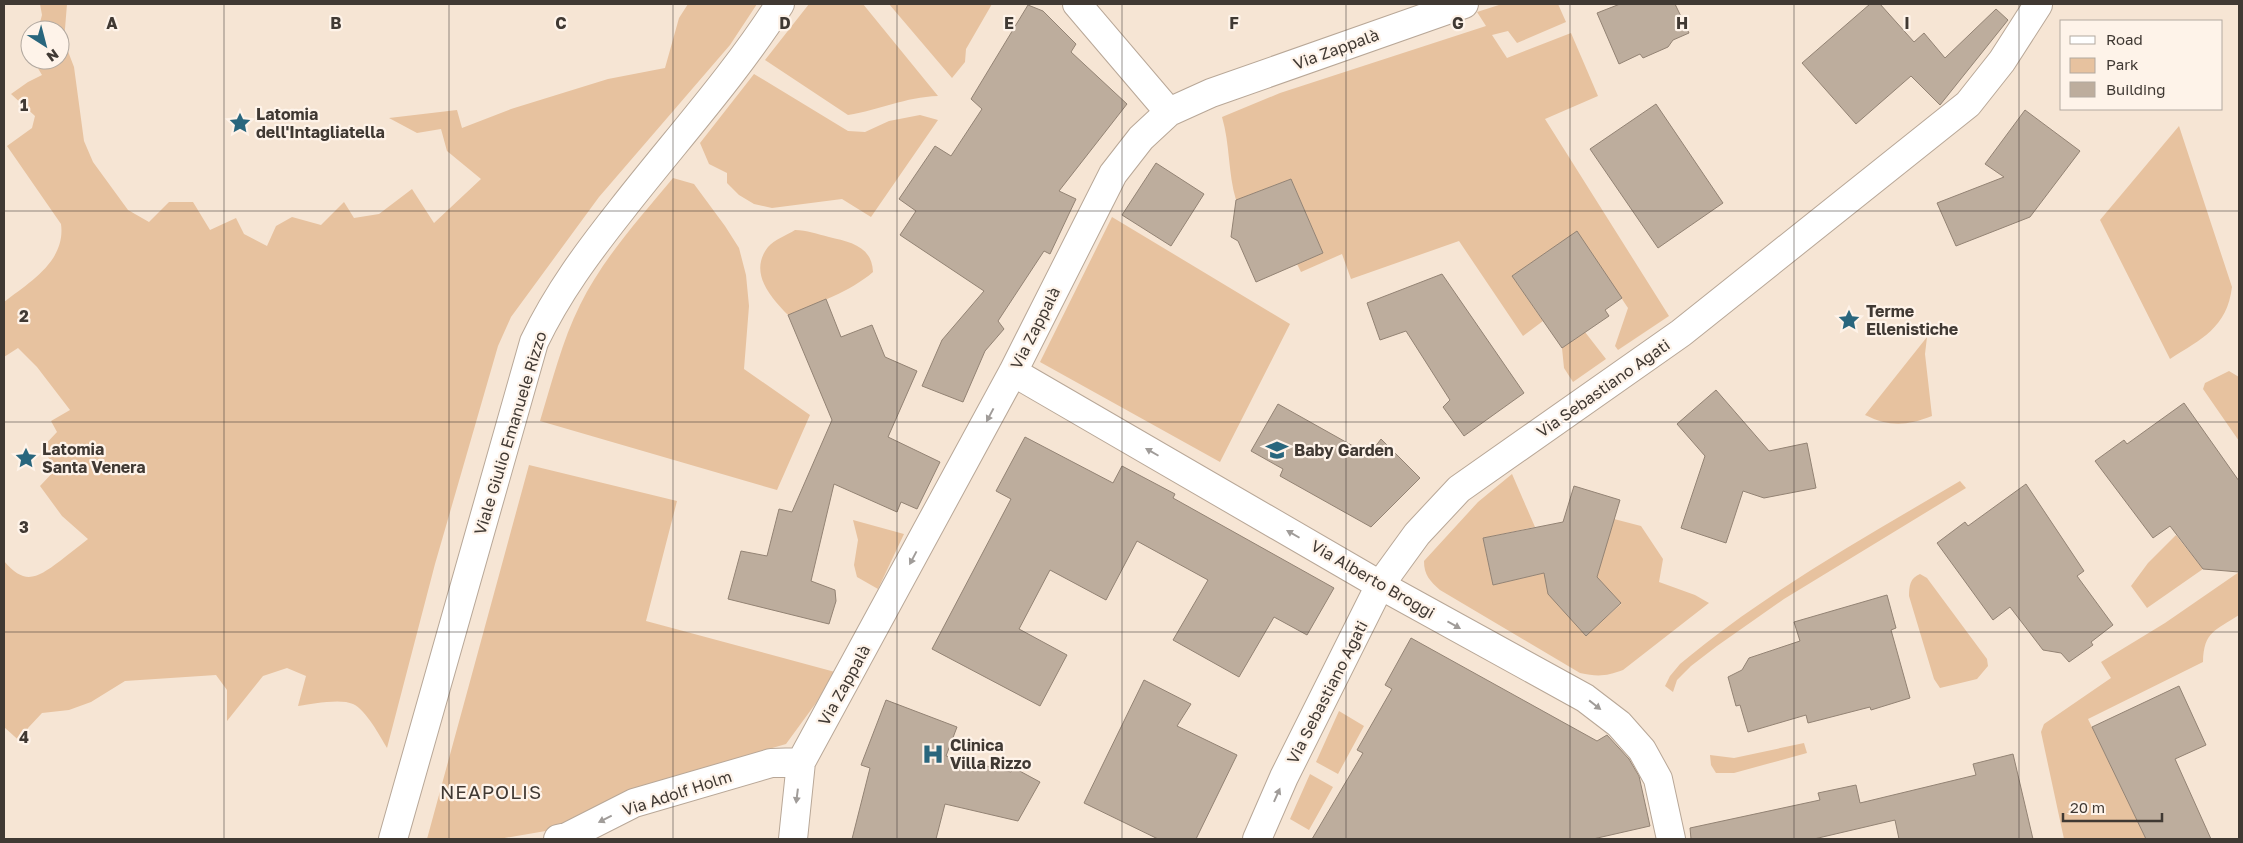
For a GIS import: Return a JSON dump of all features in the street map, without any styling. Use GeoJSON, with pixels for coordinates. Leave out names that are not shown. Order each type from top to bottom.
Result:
{"type":"FeatureCollection","features":[{"type":"Feature","properties":{"kind":"street","name":"Viale Giulio Emanuele Rizzo"},"geometry":{"type":"LineString","coordinates":[[393,839],[534,342],[547,314],[575,269],[739,62],[780,4]]}},
{"type":"Feature","properties":{"kind":"street"},"geometry":{"type":"LineString","coordinates":[[1078,4],[1169,112]]}},
{"type":"Feature","properties":{"kind":"street","name":"Via Zappalà"},"geometry":{"type":"LineString","coordinates":[[793,839],[802,762],[1013,372],[1113,174],[1141,138],[1169,112],[1211,93],[1464,4]]}},
{"type":"Feature","properties":{"kind":"street","name":"Via Sebastiano Agati"},"geometry":{"type":"LineString","coordinates":[[1257,839],[1284,777],[1380,585],[1417,534],[1459,489],[1681,334],[1968,104],[2002,61],[2038,6]]}},
{"type":"Feature","properties":{"kind":"street","name":"Via Alberto Broggi"},"geometry":{"type":"LineString","coordinates":[[1013,372],[1380,585],[1585,698],[1619,724],[1642,750],[1658,779],[1671,839]]}},
{"type":"Feature","properties":{"kind":"street","name":"Via Adolf Holm"},"geometry":{"type":"LineString","coordinates":[[558,839],[567,837],[634,804],[771,764],[802,762]]}},
{"type":"Feature","properties":{"kind":"green space"},"geometry":{"type":"Polygon","coordinates":[[[40,4],[67,4],[66,20],[41,20],[42,15],[40,4]]]}},
{"type":"Feature","properties":{"kind":"green space"},"geometry":{"type":"Polygon","coordinates":[[[688,4],[757,4],[730,45],[599,197],[511,317],[498,346],[435,564],[387,748],[368,717],[353,704],[334,701],[298,706],[306,676],[287,668],[263,676],[227,721],[227,690],[216,675],[125,681],[91,702],[69,710],[42,713],[28,728],[24,745],[4,727],[4,561],[18,574],[31,577],[52,567],[88,539],[62,516],[40,486],[57,468],[41,449],[57,432],[51,421],[70,410],[37,367],[18,348],[4,357],[4,302],[35,278],[52,260],[58,249],[61,237],[61,224],[7,146],[32,128],[35,116],[11,94],[42,75],[39,70],[70,70],[70,57],[74,67],[84,141],[93,162],[128,210],[149,222],[169,202],[193,202],[210,230],[236,218],[244,234],[267,246],[276,226],[292,217],[321,225],[344,202],[354,218],[379,214],[412,189],[434,223],[481,179],[447,151],[441,129],[417,133],[389,118],[457,110],[462,128],[511,109],[608,79],[665,68],[679,18],[688,4]]]}},
{"type":"Feature","properties":{"kind":"green space"},"geometry":{"type":"Polygon","coordinates":[[[809,4],[863,4],[938,96],[903,101],[848,115],[765,60],[809,4]]]}},
{"type":"Feature","properties":{"kind":"green space"},"geometry":{"type":"Polygon","coordinates":[[[889,4],[992,4],[966,49],[965,62],[952,78],[889,4]]]}},
{"type":"Feature","properties":{"kind":"green space"},"geometry":{"type":"Polygon","coordinates":[[[1502,4],[1558,4],[1566,22],[1517,43],[1508,31],[1492,35],[1507,58],[1571,33],[1598,96],[1545,119],[1669,316],[1618,350],[1615,346],[1628,308],[1577,232],[1512,276],[1543,321],[1523,336],[1459,241],[1351,279],[1342,254],[1301,272],[1297,264],[1323,253],[1291,179],[1236,200],[1222,117],[1280,93],[1486,26],[1477,12],[1502,4]]]}},
{"type":"Feature","properties":{"kind":"green space"},"geometry":{"type":"Polygon","coordinates":[[[754,74],[848,131],[865,132],[889,121],[920,115],[938,120],[871,217],[842,199],[772,208],[754,204],[739,195],[727,183],[727,173],[709,164],[700,143],[754,74]]]}},
{"type":"Feature","properties":{"kind":"green space"},"geometry":{"type":"Polygon","coordinates":[[[2179,126],[2232,287],[2225,313],[2218,323],[2202,338],[2170,359],[2100,220],[2179,126]]]}},
{"type":"Feature","properties":{"kind":"green space"},"geometry":{"type":"Polygon","coordinates":[[[673,178],[694,184],[739,248],[746,275],[749,306],[744,369],[810,415],[777,490],[540,421],[568,333],[589,288],[623,239],[673,178]]]}},
{"type":"Feature","properties":{"kind":"green space"},"geometry":{"type":"Polygon","coordinates":[[[1112,217],[1290,324],[1220,462],[1040,362],[1112,217]]]}},
{"type":"Feature","properties":{"kind":"green space"},"geometry":{"type":"Polygon","coordinates":[[[795,230],[808,231],[852,243],[869,256],[873,272],[844,291],[788,315],[764,284],[760,266],[762,257],[768,247],[795,230]]]}},
{"type":"Feature","properties":{"kind":"green space"},"geometry":{"type":"Polygon","coordinates":[[[1585,332],[1606,359],[1573,382],[1564,368],[1562,348],[1585,332]]]}},
{"type":"Feature","properties":{"kind":"green space"},"geometry":{"type":"Polygon","coordinates":[[[1927,337],[1925,354],[1932,416],[1914,422],[1898,424],[1882,422],[1865,415],[1927,337]]]}},
{"type":"Feature","properties":{"kind":"green space"},"geometry":{"type":"Polygon","coordinates":[[[2229,371],[2239,377],[2239,441],[2203,389],[2205,383],[2229,371]]]}},
{"type":"Feature","properties":{"kind":"green space"},"geometry":{"type":"Polygon","coordinates":[[[529,465],[677,501],[646,621],[835,672],[816,703],[786,744],[632,789],[563,828],[499,839],[427,839],[529,465]]]}},
{"type":"Feature","properties":{"kind":"green space"},"geometry":{"type":"Polygon","coordinates":[[[1512,474],[1535,527],[1483,538],[1493,585],[1544,573],[1586,635],[1621,604],[1585,564],[1614,519],[1641,526],[1663,559],[1659,582],[1695,595],[1709,603],[1623,670],[1607,675],[1592,675],[1580,673],[1440,590],[1428,577],[1424,561],[1478,502],[1512,474]]]}},
{"type":"Feature","properties":{"kind":"green space"},"geometry":{"type":"Polygon","coordinates":[[[1960,481],[1966,488],[1784,599],[1717,646],[1691,666],[1677,680],[1673,692],[1665,686],[1670,676],[1680,664],[1781,589],[1960,481]]]}},
{"type":"Feature","properties":{"kind":"green space"},"geometry":{"type":"Polygon","coordinates":[[[853,520],[904,534],[878,589],[857,577],[854,565],[858,540],[853,520]]]}},
{"type":"Feature","properties":{"kind":"green space"},"geometry":{"type":"Polygon","coordinates":[[[2176,535],[2203,569],[2147,608],[2131,586],[2148,563],[2176,535]]]}},
{"type":"Feature","properties":{"kind":"green space"},"geometry":{"type":"Polygon","coordinates":[[[2239,572],[2239,615],[2212,633],[2206,644],[2203,662],[2088,719],[2146,839],[2064,839],[2041,732],[2044,724],[2111,678],[2101,662],[2165,623],[2239,572]]]}},
{"type":"Feature","properties":{"kind":"green space"},"geometry":{"type":"Polygon","coordinates":[[[1920,574],[1927,578],[1987,659],[1988,666],[1977,679],[1940,688],[1934,679],[1909,596],[1911,583],[1920,574]]]}},
{"type":"Feature","properties":{"kind":"green space"},"geometry":{"type":"Polygon","coordinates":[[[1339,711],[1364,726],[1338,774],[1316,762],[1339,711]]]}},
{"type":"Feature","properties":{"kind":"green space"},"geometry":{"type":"Polygon","coordinates":[[[1804,743],[1807,753],[1734,773],[1716,773],[1711,765],[1710,755],[1734,758],[1804,743]]]}},
{"type":"Feature","properties":{"kind":"green space"},"geometry":{"type":"Polygon","coordinates":[[[1310,774],[1333,787],[1309,830],[1290,819],[1310,774]]]}},
{"type":"Feature","properties":{"kind":"building"},"geometry":{"type":"Polygon","coordinates":[[[1620,4],[1675,4],[1689,33],[1673,40],[1668,47],[1643,58],[1640,54],[1619,64],[1597,13],[1620,4]]]}},
{"type":"Feature","properties":{"kind":"building"},"geometry":{"type":"Polygon","coordinates":[[[1870,4],[1880,4],[1914,42],[1924,33],[1945,58],[1996,9],[2008,20],[1940,105],[1911,76],[1856,124],[1802,63],[1870,4]]]}},
{"type":"Feature","properties":{"kind":"building"},"geometry":{"type":"Polygon","coordinates":[[[1028,5],[1043,11],[1076,44],[1071,52],[1127,104],[1059,191],[1076,199],[1050,254],[1044,251],[998,321],[1004,329],[985,351],[963,402],[922,386],[942,340],[984,291],[900,235],[916,211],[899,199],[935,146],[951,156],[982,109],[971,99],[1028,5]]]}},
{"type":"Feature","properties":{"kind":"building"},"geometry":{"type":"Polygon","coordinates":[[[1656,104],[1723,203],[1658,248],[1590,149],[1656,104]]]}},
{"type":"Feature","properties":{"kind":"building"},"geometry":{"type":"Polygon","coordinates":[[[2025,110],[2080,151],[2030,217],[1956,246],[1937,203],[2004,177],[1985,164],[2025,110]]]}},
{"type":"Feature","properties":{"kind":"building"},"geometry":{"type":"Polygon","coordinates":[[[1156,163],[1204,194],[1171,246],[1122,215],[1156,163]]]}},
{"type":"Feature","properties":{"kind":"building"},"geometry":{"type":"Polygon","coordinates":[[[1291,179],[1323,253],[1256,282],[1238,241],[1231,237],[1236,200],[1291,179]]]}},
{"type":"Feature","properties":{"kind":"building"},"geometry":{"type":"Polygon","coordinates":[[[1577,231],[1622,298],[1605,310],[1609,316],[1562,348],[1512,276],[1577,231]]]}},
{"type":"Feature","properties":{"kind":"building"},"geometry":{"type":"Polygon","coordinates":[[[1442,274],[1524,393],[1464,436],[1443,407],[1450,400],[1406,331],[1380,340],[1367,303],[1442,274]]]}},
{"type":"Feature","properties":{"kind":"building"},"geometry":{"type":"Polygon","coordinates":[[[826,299],[841,337],[872,325],[885,357],[917,371],[888,437],[940,462],[917,509],[901,502],[897,512],[834,484],[811,581],[835,590],[836,601],[829,624],[728,599],[741,551],[767,556],[779,509],[792,512],[832,420],[788,315],[826,299]]]}},
{"type":"Feature","properties":{"kind":"building"},"geometry":{"type":"Polygon","coordinates":[[[1716,390],[1769,451],[1807,443],[1816,488],[1764,498],[1743,491],[1726,543],[1681,528],[1705,456],[1677,424],[1716,390]]]}},
{"type":"Feature","properties":{"kind":"building"},"geometry":{"type":"Polygon","coordinates":[[[2184,403],[2239,481],[2239,572],[2203,569],[2170,526],[2153,538],[2095,461],[2124,440],[2127,444],[2184,403]]]}},
{"type":"Feature","properties":{"kind":"building"},"geometry":{"type":"Polygon","coordinates":[[[1278,404],[1369,455],[1381,439],[1420,478],[1371,527],[1280,476],[1283,469],[1251,451],[1278,404]]]}},
{"type":"Feature","properties":{"kind":"building"},"geometry":{"type":"Polygon","coordinates":[[[1025,437],[1113,483],[1122,466],[1175,494],[1173,498],[1334,588],[1307,635],[1274,617],[1239,677],[1173,640],[1208,580],[1137,541],[1106,600],[1050,570],[1019,629],[1067,655],[1040,706],[932,649],[1011,499],[996,491],[1025,437]]]}},
{"type":"Feature","properties":{"kind":"building"},"geometry":{"type":"Polygon","coordinates":[[[2026,484],[2084,571],[2077,576],[2113,625],[2091,642],[2093,645],[2069,662],[2061,653],[2043,650],[2010,607],[1993,620],[1937,543],[1965,522],[1968,526],[2026,484]]]}},
{"type":"Feature","properties":{"kind":"building"},"geometry":{"type":"Polygon","coordinates":[[[1574,486],[1620,500],[1597,577],[1621,603],[1586,636],[1548,594],[1544,573],[1493,585],[1483,538],[1563,522],[1574,486]]]}},
{"type":"Feature","properties":{"kind":"building"},"geometry":{"type":"Polygon","coordinates":[[[1887,595],[1896,628],[1891,630],[1910,698],[1871,710],[1870,707],[1808,723],[1806,715],[1748,732],[1740,705],[1736,706],[1728,677],[1742,670],[1749,658],[1800,641],[1794,622],[1887,595]]]}},
{"type":"Feature","properties":{"kind":"building"},"geometry":{"type":"Polygon","coordinates":[[[1411,638],[1597,741],[1607,735],[1629,759],[1639,776],[1650,826],[1593,839],[1312,839],[1363,753],[1357,750],[1392,689],[1385,685],[1411,638]]]}},
{"type":"Feature","properties":{"kind":"building"},"geometry":{"type":"Polygon","coordinates":[[[1144,680],[1191,704],[1177,726],[1237,755],[1196,839],[1158,839],[1084,803],[1144,680]]]}},
{"type":"Feature","properties":{"kind":"building"},"geometry":{"type":"Polygon","coordinates":[[[2179,686],[2206,745],[2175,759],[2211,839],[2146,839],[2092,727],[2179,686]]]}},
{"type":"Feature","properties":{"kind":"building"},"geometry":{"type":"Polygon","coordinates":[[[886,700],[957,727],[946,756],[1011,772],[1014,768],[1040,782],[1018,821],[945,804],[936,839],[852,839],[870,768],[861,765],[886,700]]]}},
{"type":"Feature","properties":{"kind":"building"},"geometry":{"type":"Polygon","coordinates":[[[2013,754],[2033,839],[1899,839],[1895,820],[1814,839],[1691,839],[1690,828],[1820,800],[1818,793],[1856,785],[1860,803],[1976,775],[1973,764],[2013,754]]]}},
{"type":"Feature","properties":{"kind":"place","name":"Latomia dell'Intagliatella"},"geometry":{"type":"Point","coordinates":[240,123]}},
{"type":"Feature","properties":{"kind":"place","name":"Terme Ellenistiche"},"geometry":{"type":"Point","coordinates":[1849,320]}},
{"type":"Feature","properties":{"kind":"place","name":"Baby Garden"},"geometry":{"type":"Point","coordinates":[1277,450]}},
{"type":"Feature","properties":{"kind":"place","name":"Latomia Santa Venera"},"geometry":{"type":"Point","coordinates":[26,458]}},
{"type":"Feature","properties":{"kind":"place","name":"Clinica Villa Rizzo"},"geometry":{"type":"Point","coordinates":[933,754]}},
{"type":"Feature","properties":{"kind":"district","name":"NEAPOLIS"},"geometry":{"type":"Point","coordinates":[491,792]}}]}
